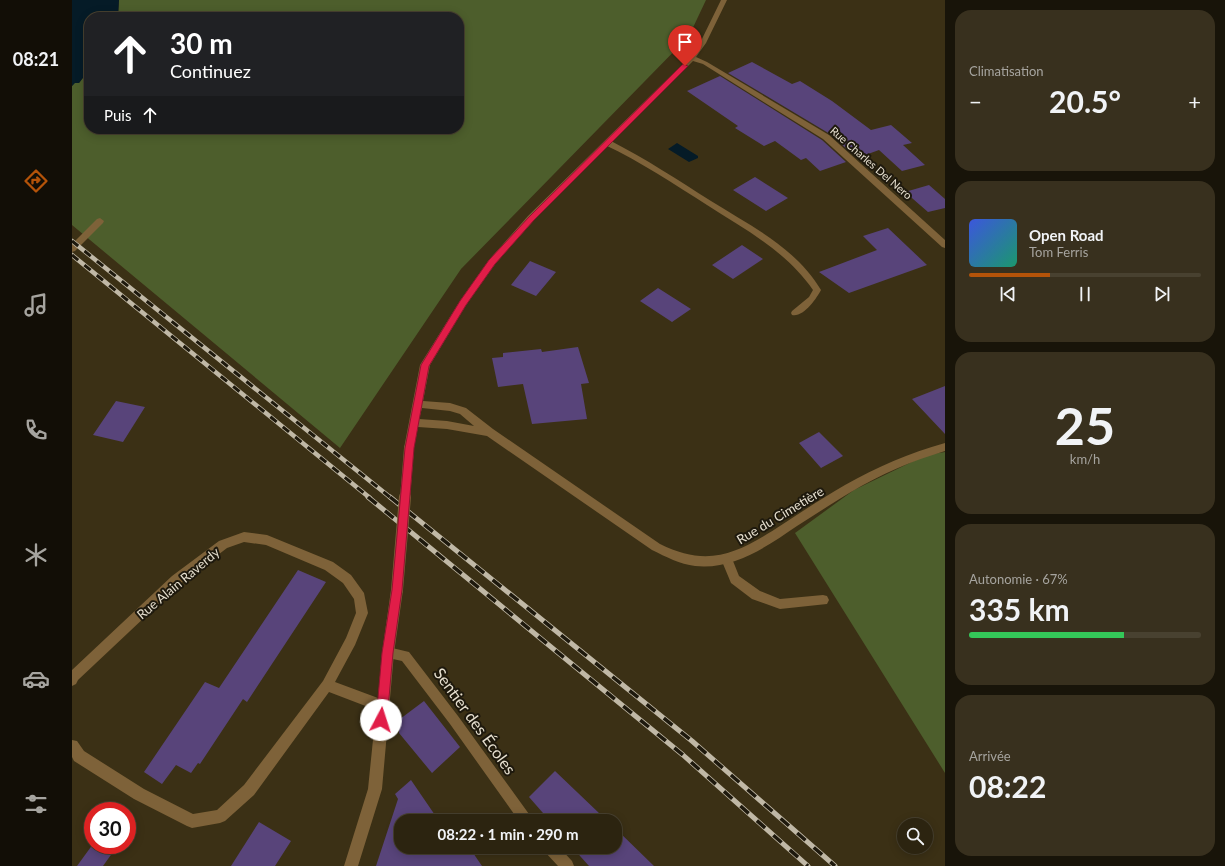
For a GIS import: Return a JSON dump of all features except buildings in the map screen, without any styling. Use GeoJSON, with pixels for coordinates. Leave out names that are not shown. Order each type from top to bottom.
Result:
{"type":"FeatureCollection","features":[{"type":"Feature","properties":{"kind":"street"},"geometry":{"type":"LineString","coordinates":[[351,866],[374,789],[388,653],[397,590],[409,448],[425,365],[463,303],[492,262],[531,218],[692,58],[703,43],[724,0]]}},
{"type":"Feature","properties":{"kind":"street","name":"Rue Charles Del Nero"},"geometry":{"type":"LineString","coordinates":[[692,58],[705,63],[826,137],[896,198],[945,245]]}},
{"type":"Feature","properties":{"kind":"street"},"geometry":{"type":"LineString","coordinates":[[608,143],[636,156],[785,252],[809,276],[817,290],[812,299],[795,313]]}},
{"type":"Feature","properties":{"kind":"street"},"geometry":{"type":"LineString","coordinates":[[72,249],[100,221]]}},
{"type":"Feature","properties":{"kind":"street","name":"Rue du Cimetière"},"geometry":{"type":"LineString","coordinates":[[417,404],[463,411],[489,432],[668,554],[685,560],[703,562],[727,559],[757,547],[877,472],[917,455],[945,447]]}},
{"type":"Feature","properties":{"kind":"street","name":"Rue du Cimetière"},"geometry":{"type":"LineString","coordinates":[[414,423],[447,425],[489,432]]}},
{"type":"Feature","properties":{"kind":"street","name":"Rue Alain Raverdy"},"geometry":{"type":"LineString","coordinates":[[72,680],[74,676],[176,580],[223,544],[244,537],[267,540],[329,566],[348,579],[360,597],[362,613],[351,641],[327,685],[249,790],[220,816],[192,821],[139,794],[79,756],[72,746]]}},
{"type":"Feature","properties":{"kind":"street"},"geometry":{"type":"LineString","coordinates":[[727,559],[736,579],[756,595],[780,604],[823,600]]}},
{"type":"Feature","properties":{"kind":"street","name":"Sentier des Écoles"},"geometry":{"type":"LineString","coordinates":[[388,653],[405,656],[454,720],[522,814]]}},
{"type":"Feature","properties":{"kind":"street"},"geometry":{"type":"LineString","coordinates":[[327,685],[383,706]]}},
{"type":"Feature","properties":{"kind":"street"},"geometry":{"type":"LineString","coordinates":[[556,854],[567,866]]}},
{"type":"Feature","properties":{"kind":"green space"},"geometry":{"type":"Polygon","coordinates":[[[119,0],[706,0],[689,36],[461,269],[340,448],[72,225],[72,86],[75,82],[79,83],[84,76],[84,134],[464,134],[464,12],[118,12],[119,0]]]}},
{"type":"Feature","properties":{"kind":"green space"},"geometry":{"type":"Polygon","coordinates":[[[945,452],[945,773],[795,533],[854,490],[926,455],[945,452]]]}},
{"type":"Feature","properties":{"kind":"water"},"geometry":{"type":"Polygon","coordinates":[[[72,0],[119,0],[118,12],[84,12],[84,76],[79,83],[75,83],[72,86],[72,0]]]}},
{"type":"Feature","properties":{"kind":"water"},"geometry":{"type":"Polygon","coordinates":[[[677,143],[698,156],[698,158],[689,162],[668,149],[677,143]]]}},
{"type":"Feature","properties":{"kind":"railway"},"geometry":{"type":"LineString","coordinates":[[72,241],[391,498]]}},
{"type":"Feature","properties":{"kind":"railway"},"geometry":{"type":"LineString","coordinates":[[72,255],[370,498]]}},
{"type":"Feature","properties":{"kind":"railway"},"geometry":{"type":"LineString","coordinates":[[368,497],[683,755],[808,866]]}},
{"type":"Feature","properties":{"kind":"railway"},"geometry":{"type":"LineString","coordinates":[[390,497],[692,741],[835,866]]}},
{"type":"Feature","properties":{"kind":"route"},"geometry":{"type":"LineString","coordinates":[[381,720],[388,653],[397,590],[409,448],[425,365],[463,303],[492,262],[531,218],[685,66]]}}]}
